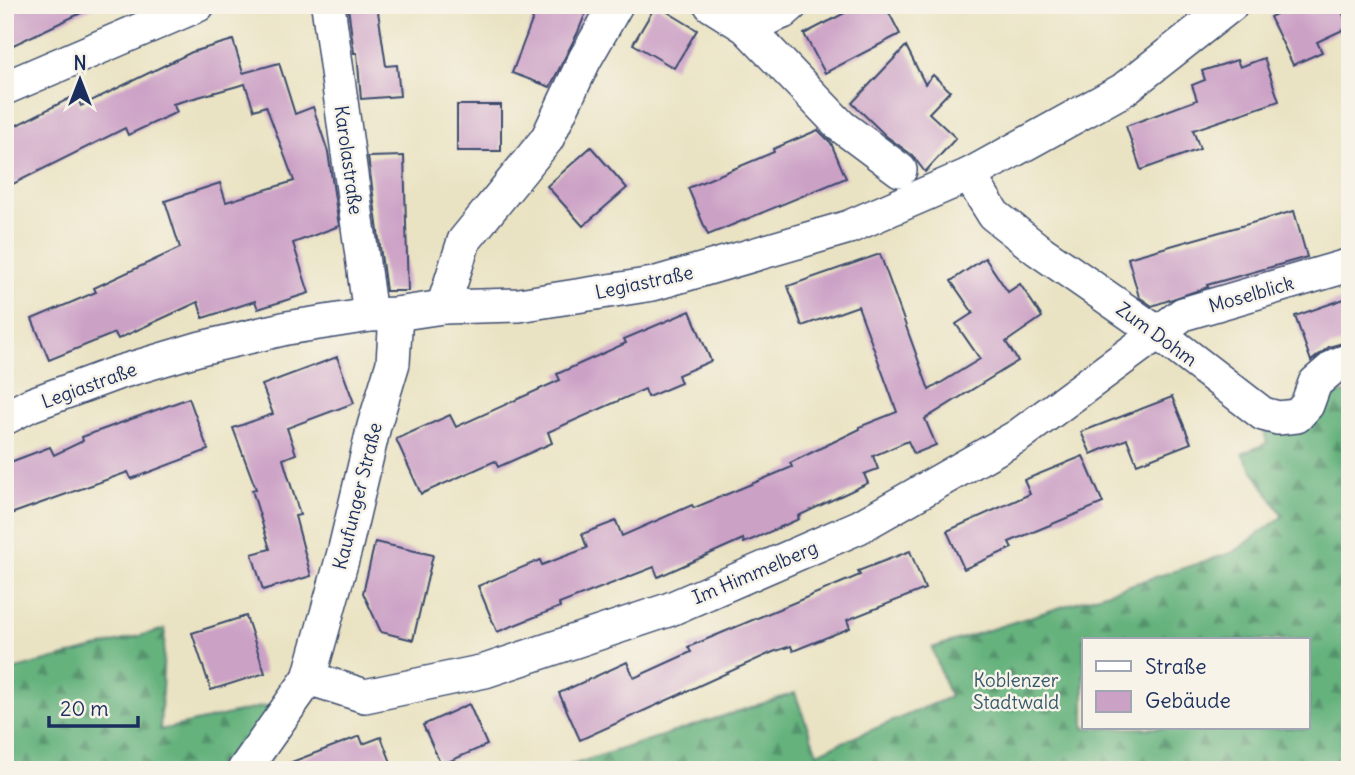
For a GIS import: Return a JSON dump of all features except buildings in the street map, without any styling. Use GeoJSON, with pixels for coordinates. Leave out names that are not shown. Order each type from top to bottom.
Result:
{"type":"FeatureCollection","features":[{"type":"Feature","properties":{"kind":"street"},"geometry":{"type":"LineString","coordinates":[[5,88],[198,5]]}},
{"type":"Feature","properties":{"kind":"street","name":"Karolastraße"},"geometry":{"type":"LineString","coordinates":[[328,5],[383,314]]}},
{"type":"Feature","properties":{"kind":"street"},"geometry":{"type":"LineString","coordinates":[[443,307],[464,241],[547,139],[585,59],[616,5]]}},
{"type":"Feature","properties":{"kind":"street"},"geometry":{"type":"LineString","coordinates":[[711,5],[746,27],[841,126],[900,170]]}},
{"type":"Feature","properties":{"kind":"street"},"geometry":{"type":"LineString","coordinates":[[746,27],[783,12],[791,5]]}},
{"type":"Feature","properties":{"kind":"street","name":"Legiastraße"},"geometry":{"type":"LineString","coordinates":[[5,418],[30,405],[117,373],[201,348],[287,328],[443,307],[519,305],[653,284],[849,227],[969,175],[1123,90],[1231,5]]}},
{"type":"Feature","properties":{"kind":"street","name":"Zum Dohm"},"geometry":{"type":"LineString","coordinates":[[969,175],[994,215],[1037,249],[1158,333],[1263,414],[1278,418],[1297,416],[1307,405],[1315,383],[1336,365],[1350,360]]}},
{"type":"Feature","properties":{"kind":"street","name":"Moselblick"},"geometry":{"type":"LineString","coordinates":[[1158,333],[1183,314],[1350,265]]}},
{"type":"Feature","properties":{"kind":"street","name":"Kaufunger Straße"},"geometry":{"type":"LineString","coordinates":[[244,770],[309,678],[345,549],[374,426],[393,363],[383,314]]}},
{"type":"Feature","properties":{"kind":"street","name":"Im Himmelberg"},"geometry":{"type":"LineString","coordinates":[[309,678],[365,696],[485,671],[667,610],[859,527],[1018,436],[1158,333]]}},
{"type":"Feature","properties":{"kind":"green space","name":"Koblenzer Stadtwald"},"geometry":{"type":"Polygon","coordinates":[[[1350,392],[1350,770],[556,770],[795,693],[817,753],[950,697],[932,648],[1234,552],[1283,516],[1242,454],[1267,443],[1264,431],[1296,402],[1350,392]]]}},
{"type":"Feature","properties":{"kind":"green space"},"geometry":{"type":"Polygon","coordinates":[[[165,629],[160,730],[265,706],[299,716],[263,770],[5,770],[5,672],[165,629]]]}}]}
